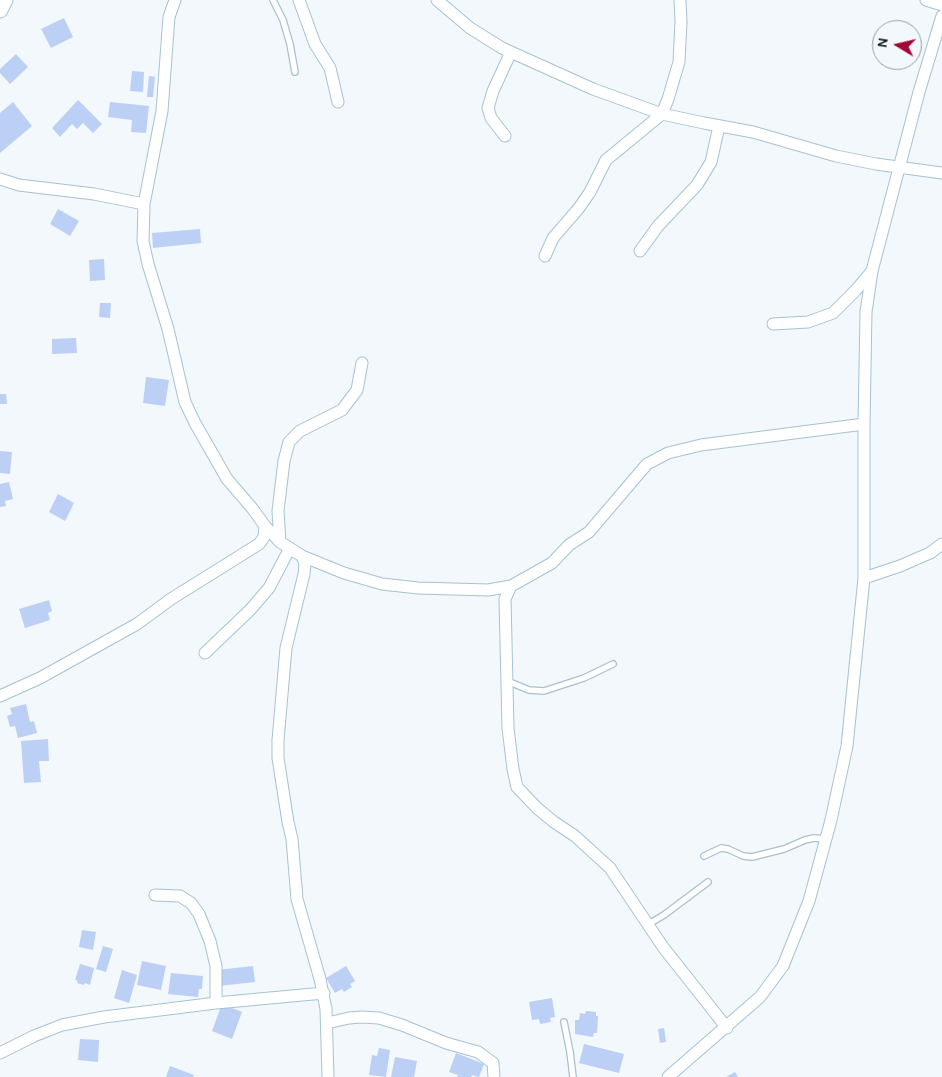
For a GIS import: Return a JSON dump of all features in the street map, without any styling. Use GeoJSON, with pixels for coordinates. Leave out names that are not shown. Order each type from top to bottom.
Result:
{"type":"FeatureCollection","features":[{"type":"Feature","properties":{"kind":"main road"},"geometry":{"type":"LineString","coordinates":[[0,10],[5,0]]}},
{"type":"Feature","properties":{"kind":"street"},"geometry":{"type":"LineString","coordinates":[[175,0],[169,17],[162,111],[144,204],[143,240],[148,264],[168,329],[185,402],[195,423],[227,479],[265,526],[285,545],[302,556],[344,573],[382,584],[418,588],[488,590],[511,586],[552,563],[569,545],[589,532],[647,464],[668,453],[701,445],[864,424]]}},
{"type":"Feature","properties":{"kind":"street"},"geometry":{"type":"LineString","coordinates":[[299,0],[314,44],[330,68],[338,102]]}},
{"type":"Feature","properties":{"kind":"street"},"geometry":{"type":"LineString","coordinates":[[437,0],[470,28],[511,52],[593,89],[662,114],[753,132],[836,156],[942,173]]}},
{"type":"Feature","properties":{"kind":"street"},"geometry":{"type":"LineString","coordinates":[[545,256],[553,238],[590,192],[606,160],[662,114],[679,62],[680,0]]}},
{"type":"Feature","properties":{"kind":"street"},"geometry":{"type":"LineString","coordinates":[[926,0],[942,6]]}},
{"type":"Feature","properties":{"kind":"street"},"geometry":{"type":"LineString","coordinates":[[668,1077],[727,1028],[760,997],[783,966],[809,901],[826,839],[847,746],[864,578],[866,312],[872,271],[942,16]]}},
{"type":"Feature","properties":{"kind":"street"},"geometry":{"type":"LineString","coordinates":[[505,136],[491,118],[488,108],[493,91],[511,52]]}},
{"type":"Feature","properties":{"kind":"street"},"geometry":{"type":"LineString","coordinates":[[640,251],[658,226],[697,185],[711,162],[719,126]]}},
{"type":"Feature","properties":{"kind":"street"},"geometry":{"type":"LineString","coordinates":[[0,179],[19,185],[94,194],[144,204]]}},
{"type":"Feature","properties":{"kind":"street"},"geometry":{"type":"LineString","coordinates":[[773,324],[808,322],[833,313],[872,271]]}},
{"type":"Feature","properties":{"kind":"street"},"geometry":{"type":"LineString","coordinates":[[205,653],[250,610],[268,588],[285,545],[278,511],[284,461],[289,442],[300,431],[342,410],[357,390],[362,363]]}},
{"type":"Feature","properties":{"kind":"street"},"geometry":{"type":"LineString","coordinates":[[0,696],[40,678],[137,624],[171,599],[259,544],[264,537],[265,526]]}},
{"type":"Feature","properties":{"kind":"street"},"geometry":{"type":"LineString","coordinates":[[864,578],[922,556],[942,544]]}},
{"type":"Feature","properties":{"kind":"street"},"geometry":{"type":"LineString","coordinates":[[302,556],[305,564],[304,574],[286,648],[278,758],[294,858],[297,899],[324,993],[327,1023],[328,1077]]}},
{"type":"Feature","properties":{"kind":"street"},"geometry":{"type":"LineString","coordinates":[[511,586],[505,599],[508,728],[512,769],[517,787],[548,818],[575,836],[610,868],[647,924],[693,987],[727,1028]]}},
{"type":"Feature","properties":{"kind":"street"},"geometry":{"type":"LineString","coordinates":[[156,894],[180,896],[191,903],[199,914],[210,941],[216,966],[216,1003]]}},
{"type":"Feature","properties":{"kind":"street"},"geometry":{"type":"LineString","coordinates":[[0,1053],[62,1025],[134,1012],[324,993]]}},
{"type":"Feature","properties":{"kind":"street"},"geometry":{"type":"LineString","coordinates":[[327,1023],[361,1017],[379,1018],[402,1025],[446,1043],[478,1052],[493,1063],[494,1077]]}},
{"type":"Feature","properties":{"kind":"lane"},"geometry":{"type":"LineString","coordinates":[[273,0],[283,20],[295,72]]}},
{"type":"Feature","properties":{"kind":"lane"},"geometry":{"type":"LineString","coordinates":[[507,680],[529,690],[544,691],[584,678],[613,664]]}},
{"type":"Feature","properties":{"kind":"lane"},"geometry":{"type":"LineString","coordinates":[[704,856],[721,848],[743,856],[752,856],[784,849],[805,840],[814,838],[826,839]]}},
{"type":"Feature","properties":{"kind":"lane"},"geometry":{"type":"LineString","coordinates":[[647,924],[664,915],[708,882]]}},
{"type":"Feature","properties":{"kind":"lane"},"geometry":{"type":"LineString","coordinates":[[564,1022],[573,1077]]}},
{"type":"Feature","properties":{"kind":"building"},"geometry":{"type":"Polygon","coordinates":[[[64,18],[73,37],[51,48],[41,29],[64,18]]]}},
{"type":"Feature","properties":{"kind":"building"},"geometry":{"type":"Polygon","coordinates":[[[16,54],[28,67],[10,84],[0,73],[0,69],[16,54]]]}},
{"type":"Feature","properties":{"kind":"building"},"geometry":{"type":"Polygon","coordinates":[[[132,71],[144,72],[143,92],[130,91],[132,71]]]}},
{"type":"Feature","properties":{"kind":"building"},"geometry":{"type":"Polygon","coordinates":[[[149,76],[155,77],[153,97],[147,97],[149,76]]]}},
{"type":"Feature","properties":{"kind":"building"},"geometry":{"type":"Polygon","coordinates":[[[78,100],[102,124],[93,133],[83,123],[77,129],[72,124],[60,137],[52,128],[78,100]]]}},
{"type":"Feature","properties":{"kind":"building"},"geometry":{"type":"Polygon","coordinates":[[[13,102],[32,126],[0,153],[0,113],[13,102]]]}},
{"type":"Feature","properties":{"kind":"building"},"geometry":{"type":"Polygon","coordinates":[[[110,102],[149,106],[146,133],[131,132],[132,120],[108,117],[110,102]]]}},
{"type":"Feature","properties":{"kind":"building"},"geometry":{"type":"Polygon","coordinates":[[[58,209],[79,221],[70,236],[50,224],[58,209]]]}},
{"type":"Feature","properties":{"kind":"building"},"geometry":{"type":"Polygon","coordinates":[[[200,229],[201,243],[153,248],[152,233],[200,229]]]}},
{"type":"Feature","properties":{"kind":"building"},"geometry":{"type":"Polygon","coordinates":[[[104,259],[105,280],[90,281],[89,260],[104,259]]]}},
{"type":"Feature","properties":{"kind":"building"},"geometry":{"type":"Polygon","coordinates":[[[100,303],[111,303],[110,318],[99,317],[100,303]]]}},
{"type":"Feature","properties":{"kind":"building"},"geometry":{"type":"Polygon","coordinates":[[[76,338],[77,353],[52,354],[52,339],[76,338]]]}},
{"type":"Feature","properties":{"kind":"building"},"geometry":{"type":"Polygon","coordinates":[[[146,377],[169,380],[165,406],[143,403],[146,377]]]}},
{"type":"Feature","properties":{"kind":"building"},"geometry":{"type":"Polygon","coordinates":[[[0,394],[6,394],[7,404],[0,404],[0,394]]]}},
{"type":"Feature","properties":{"kind":"building"},"geometry":{"type":"Polygon","coordinates":[[[0,451],[12,452],[10,474],[0,473],[0,451]]]}},
{"type":"Feature","properties":{"kind":"building"},"geometry":{"type":"Polygon","coordinates":[[[9,482],[13,499],[5,501],[6,506],[0,507],[0,484],[9,482]]]}},
{"type":"Feature","properties":{"kind":"building"},"geometry":{"type":"Polygon","coordinates":[[[58,494],[74,503],[65,521],[49,512],[58,494]]]}},
{"type":"Feature","properties":{"kind":"building"},"geometry":{"type":"Polygon","coordinates":[[[49,600],[52,611],[48,613],[50,620],[25,628],[19,609],[49,600]]]}},
{"type":"Feature","properties":{"kind":"building"},"geometry":{"type":"Polygon","coordinates":[[[26,704],[30,722],[34,721],[37,733],[18,738],[15,726],[10,727],[7,716],[12,714],[10,708],[26,704]]]}},
{"type":"Feature","properties":{"kind":"building"},"geometry":{"type":"Polygon","coordinates":[[[48,739],[49,761],[39,761],[41,782],[24,783],[21,741],[48,739]]]}},
{"type":"Feature","properties":{"kind":"building"},"geometry":{"type":"Polygon","coordinates":[[[82,930],[96,932],[93,950],[79,947],[82,930]]]}},
{"type":"Feature","properties":{"kind":"building"},"geometry":{"type":"Polygon","coordinates":[[[103,946],[113,949],[106,972],[96,969],[103,946]]]}},
{"type":"Feature","properties":{"kind":"building"},"geometry":{"type":"Polygon","coordinates":[[[142,961],[166,966],[161,990],[137,985],[142,961]]]}},
{"type":"Feature","properties":{"kind":"building"},"geometry":{"type":"Polygon","coordinates":[[[80,964],[94,968],[90,985],[77,983],[78,981],[75,980],[80,964]]]}},
{"type":"Feature","properties":{"kind":"building"},"geometry":{"type":"Polygon","coordinates":[[[253,966],[255,982],[219,986],[217,970],[253,966]]]}},
{"type":"Feature","properties":{"kind":"building"},"geometry":{"type":"Polygon","coordinates":[[[346,966],[355,981],[350,984],[352,987],[344,992],[342,989],[335,993],[326,978],[346,966]]]}},
{"type":"Feature","properties":{"kind":"building"},"geometry":{"type":"Polygon","coordinates":[[[122,970],[137,975],[129,1003],[114,998],[122,970]]]}},
{"type":"Feature","properties":{"kind":"building"},"geometry":{"type":"Polygon","coordinates":[[[171,973],[203,976],[202,989],[199,989],[198,997],[168,994],[171,973]]]}},
{"type":"Feature","properties":{"kind":"building"},"geometry":{"type":"Polygon","coordinates":[[[552,998],[555,1017],[550,1018],[551,1022],[540,1024],[539,1019],[532,1020],[529,1002],[552,998]]]}},
{"type":"Feature","properties":{"kind":"building"},"geometry":{"type":"Polygon","coordinates":[[[222,1004],[242,1012],[232,1039],[212,1031],[222,1004]]]}},
{"type":"Feature","properties":{"kind":"building"},"geometry":{"type":"Polygon","coordinates":[[[586,1011],[596,1012],[596,1016],[598,1016],[597,1033],[594,1033],[593,1037],[575,1034],[575,1020],[579,1020],[580,1013],[585,1014],[586,1011]]]}},
{"type":"Feature","properties":{"kind":"building"},"geometry":{"type":"Polygon","coordinates":[[[664,1028],[666,1042],[660,1043],[658,1029],[664,1028]]]}},
{"type":"Feature","properties":{"kind":"building"},"geometry":{"type":"Polygon","coordinates":[[[80,1039],[99,1040],[98,1062],[78,1060],[80,1039]]]}},
{"type":"Feature","properties":{"kind":"building"},"geometry":{"type":"Polygon","coordinates":[[[584,1044],[624,1054],[619,1073],[579,1063],[584,1044]]]}},
{"type":"Feature","properties":{"kind":"building"},"geometry":{"type":"Polygon","coordinates":[[[379,1048],[390,1050],[386,1077],[369,1075],[372,1055],[377,1056],[379,1048]]]}},
{"type":"Feature","properties":{"kind":"building"},"geometry":{"type":"Polygon","coordinates":[[[456,1053],[484,1064],[479,1077],[472,1075],[471,1077],[457,1077],[458,1075],[449,1072],[456,1053]]]}},
{"type":"Feature","properties":{"kind":"building"},"geometry":{"type":"Polygon","coordinates":[[[395,1057],[417,1061],[414,1077],[391,1077],[395,1057]]]}},
{"type":"Feature","properties":{"kind":"building"},"geometry":{"type":"Polygon","coordinates":[[[170,1066],[194,1075],[193,1077],[166,1077],[170,1066]]]}},
{"type":"Feature","properties":{"kind":"building"},"geometry":{"type":"Polygon","coordinates":[[[735,1072],[738,1077],[726,1077],[735,1072]]]}}]}
